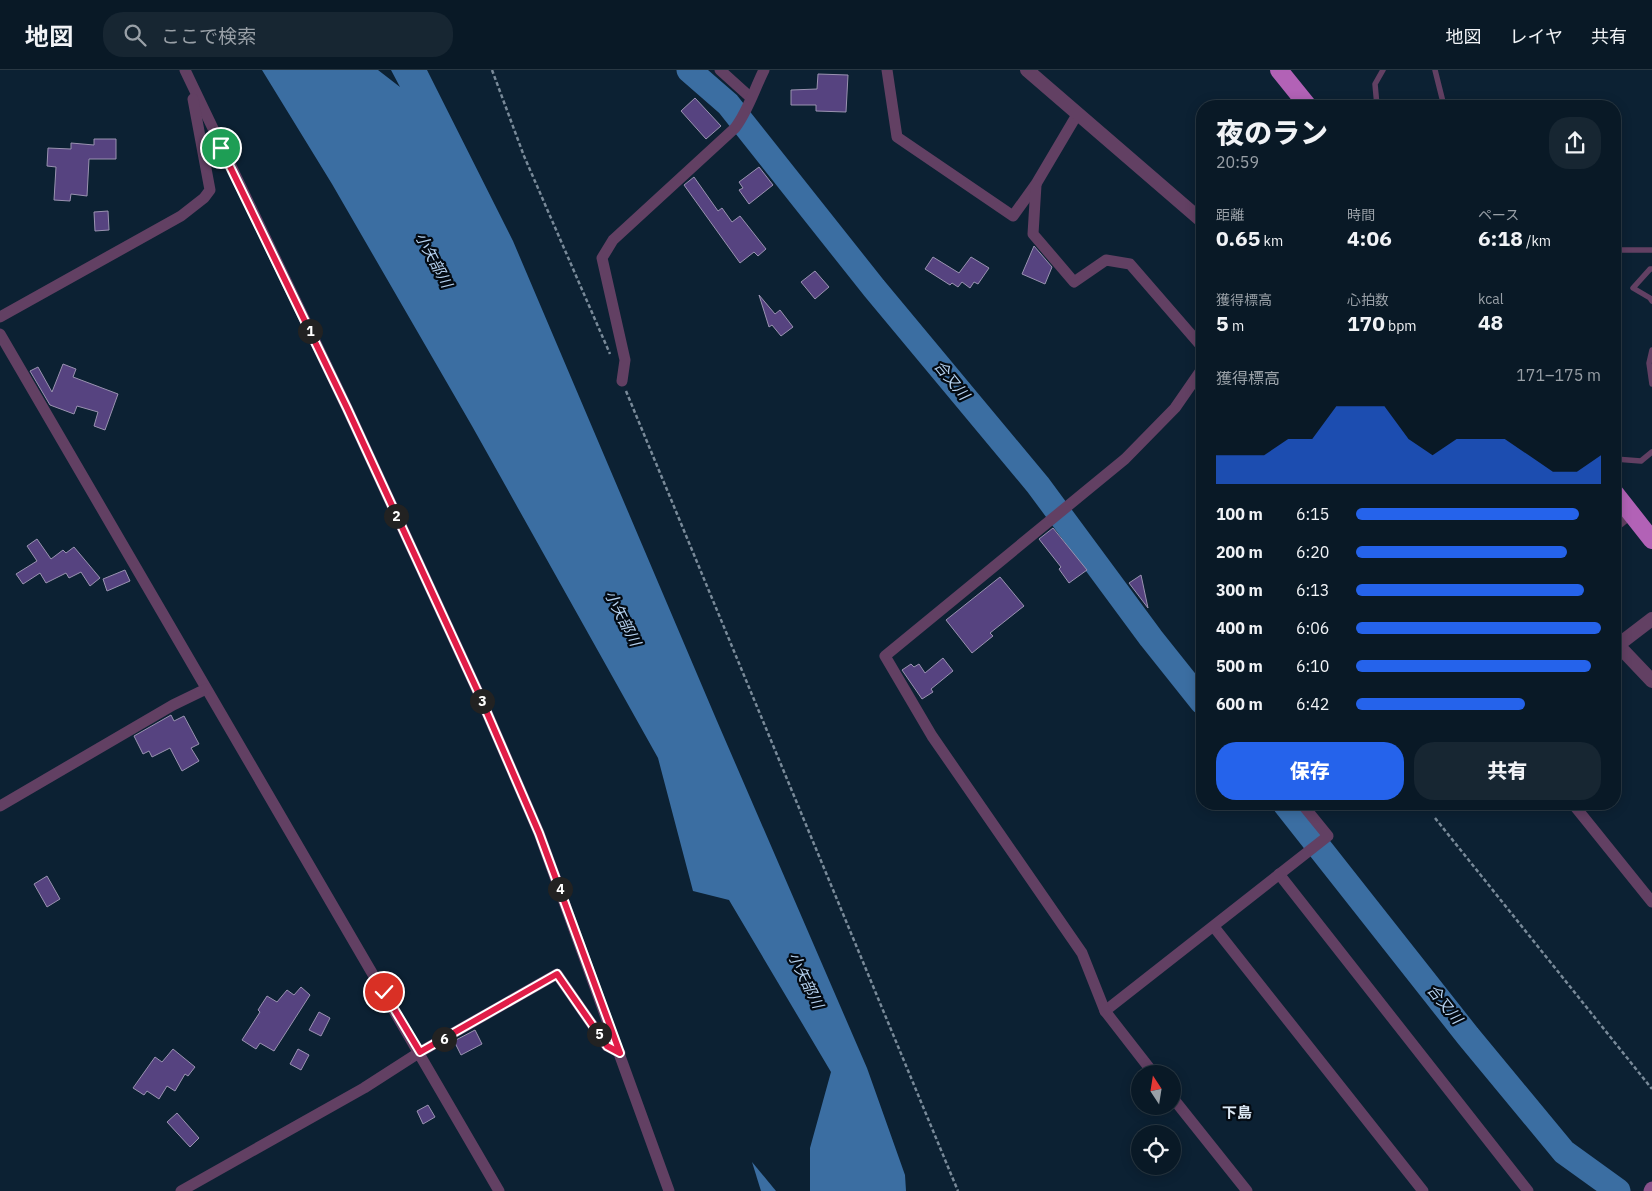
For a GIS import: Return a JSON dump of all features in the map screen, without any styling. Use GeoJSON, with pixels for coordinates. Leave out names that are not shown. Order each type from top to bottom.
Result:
{"type":"FeatureCollection","features":[{"type":"Feature","properties":{"kind":"highway"},"geometry":{"type":"LineString","coordinates":[[1279,70],[1303,100]]}},
{"type":"Feature","properties":{"kind":"highway"},"geometry":{"type":"LineString","coordinates":[[1621,500],[1652,540]]}},
{"type":"Feature","properties":{"kind":"street"},"geometry":{"type":"LineString","coordinates":[[185,70],[347,408],[478,692],[539,833],[669,1191]]}},
{"type":"Feature","properties":{"kind":"street"},"geometry":{"type":"LineString","coordinates":[[720,70],[750,98]]}},
{"type":"Feature","properties":{"kind":"street"},"geometry":{"type":"LineString","coordinates":[[622,381],[624,360],[602,258],[613,240],[735,128],[747,113],[750,98],[764,70]]}},
{"type":"Feature","properties":{"kind":"street"},"geometry":{"type":"LineString","coordinates":[[887,70],[898,138],[1013,216],[1036,184],[1078,113]]}},
{"type":"Feature","properties":{"kind":"street"},"geometry":{"type":"LineString","coordinates":[[1027,70],[1196,216]]}},
{"type":"Feature","properties":{"kind":"street"},"geometry":{"type":"LineString","coordinates":[[0,317],[180,216],[204,198],[210,190],[190,83]]}},
{"type":"Feature","properties":{"kind":"street"},"geometry":{"type":"LineString","coordinates":[[1036,184],[1033,234],[1074,282],[1106,260],[1130,264],[1196,340]]}},
{"type":"Feature","properties":{"kind":"street"},"geometry":{"type":"LineString","coordinates":[[0,334],[420,1052],[499,1191]]}},
{"type":"Feature","properties":{"kind":"street"},"geometry":{"type":"LineString","coordinates":[[1147,1065],[1105,1011],[1082,953],[932,736],[885,656],[1048,520],[1125,459],[1175,408],[1196,378]]}},
{"type":"Feature","properties":{"kind":"street"},"geometry":{"type":"LineString","coordinates":[[1621,521],[1631,513]]}},
{"type":"Feature","properties":{"kind":"street"},"geometry":{"type":"LineString","coordinates":[[1621,640],[1652,619]]}},
{"type":"Feature","properties":{"kind":"street"},"geometry":{"type":"LineString","coordinates":[[1621,648],[1652,681]]}},
{"type":"Feature","properties":{"kind":"street"},"geometry":{"type":"LineString","coordinates":[[0,806],[173,705],[206,689]]}},
{"type":"Feature","properties":{"kind":"street"},"geometry":{"type":"LineString","coordinates":[[1105,1011],[1328,836],[1307,810]]}},
{"type":"Feature","properties":{"kind":"street"},"geometry":{"type":"LineString","coordinates":[[1578,810],[1652,902]]}},
{"type":"Feature","properties":{"kind":"street"},"geometry":{"type":"LineString","coordinates":[[1279,874],[1528,1191]]}},
{"type":"Feature","properties":{"kind":"street"},"geometry":{"type":"LineString","coordinates":[[1214,927],[1423,1191]]}},
{"type":"Feature","properties":{"kind":"street"},"geometry":{"type":"LineString","coordinates":[[181,1191],[364,1088],[420,1052],[557,974],[607,1046],[620,1053]]}},
{"type":"Feature","properties":{"kind":"street"},"geometry":{"type":"LineString","coordinates":[[1181,1107],[1247,1191]]}},
{"type":"Feature","properties":{"kind":"lane"},"geometry":{"type":"LineString","coordinates":[[1376,100],[1375,84],[1383,70]]}},
{"type":"Feature","properties":{"kind":"lane"},"geometry":{"type":"LineString","coordinates":[[1435,70],[1442,100]]}},
{"type":"Feature","properties":{"kind":"lane"},"geometry":{"type":"LineString","coordinates":[[1621,250],[1652,250]]}},
{"type":"Feature","properties":{"kind":"lane"},"geometry":{"type":"LineString","coordinates":[[1652,269],[1650,268],[1633,288],[1652,301]]}},
{"type":"Feature","properties":{"kind":"lane"},"geometry":{"type":"LineString","coordinates":[[1652,350],[1649,362],[1652,384]]}},
{"type":"Feature","properties":{"kind":"lane"},"geometry":{"type":"LineString","coordinates":[[1621,460],[1641,462],[1652,452]]}},
{"type":"Feature","properties":{"kind":"path"},"geometry":{"type":"LineString","coordinates":[[492,70],[524,156],[622,381],[958,1191]]}},
{"type":"Feature","properties":{"kind":"path"},"geometry":{"type":"LineString","coordinates":[[1435,818],[1652,1090]]}},
{"type":"Feature","properties":{"kind":"water","name":"小矢部川"},"geometry":{"type":"Polygon","coordinates":[[[262,70],[378,70],[400,87],[391,70],[427,70],[513,241],[867,1068],[905,1175],[906,1191],[810,1191],[810,1148],[831,1072],[729,900],[693,891],[658,758],[472,426],[332,184],[262,70]]]}},
{"type":"Feature","properties":{"kind":"water"},"geometry":{"type":"Polygon","coordinates":[[[752,1162],[776,1191],[761,1191],[752,1162]]]}},
{"type":"Feature","properties":{"kind":"building"},"geometry":{"type":"Polygon","coordinates":[[[818,74],[848,75],[846,112],[816,111],[816,105],[791,105],[791,90],[817,89],[818,74]]]}},
{"type":"Feature","properties":{"kind":"building"},"geometry":{"type":"Polygon","coordinates":[[[695,98],[721,126],[706,139],[681,111],[695,98]]]}},
{"type":"Feature","properties":{"kind":"building"},"geometry":{"type":"Polygon","coordinates":[[[94,139],[116,139],[116,159],[89,159],[87,196],[71,194],[70,201],[54,200],[56,167],[47,166],[48,148],[71,149],[71,143],[94,145],[94,139]]]}},
{"type":"Feature","properties":{"kind":"building"},"geometry":{"type":"Polygon","coordinates":[[[759,167],[773,185],[749,204],[739,190],[743,188],[739,182],[759,167]]]}},
{"type":"Feature","properties":{"kind":"building"},"geometry":{"type":"Polygon","coordinates":[[[694,177],[718,211],[722,208],[732,222],[740,216],[766,249],[758,256],[754,252],[740,263],[684,185],[694,177]]]}},
{"type":"Feature","properties":{"kind":"building"},"geometry":{"type":"Polygon","coordinates":[[[108,211],[109,230],[95,231],[94,212],[108,211]]]}},
{"type":"Feature","properties":{"kind":"building"},"geometry":{"type":"Polygon","coordinates":[[[1034,246],[1052,267],[1045,284],[1022,274],[1034,246]]]}},
{"type":"Feature","properties":{"kind":"building"},"geometry":{"type":"Polygon","coordinates":[[[933,257],[959,273],[971,257],[989,268],[978,284],[974,282],[970,288],[962,282],[958,287],[952,283],[950,285],[925,269],[933,257]]]}},
{"type":"Feature","properties":{"kind":"building"},"geometry":{"type":"Polygon","coordinates":[[[815,271],[829,287],[815,299],[801,282],[815,271]]]}},
{"type":"Feature","properties":{"kind":"building"},"geometry":{"type":"Polygon","coordinates":[[[759,295],[775,314],[780,310],[793,327],[781,336],[772,325],[769,327],[759,295]]]}},
{"type":"Feature","properties":{"kind":"building"},"geometry":{"type":"Polygon","coordinates":[[[63,364],[76,369],[73,377],[118,394],[105,430],[94,426],[98,412],[77,406],[74,414],[50,405],[30,371],[38,367],[52,392],[63,364]]]}},
{"type":"Feature","properties":{"kind":"building"},"geometry":{"type":"Polygon","coordinates":[[[1053,528],[1087,570],[1069,583],[1059,569],[1061,567],[1039,539],[1053,528]]]}},
{"type":"Feature","properties":{"kind":"building"},"geometry":{"type":"Polygon","coordinates":[[[37,539],[51,559],[63,550],[66,553],[74,547],[100,578],[90,586],[81,572],[69,578],[66,573],[46,583],[40,573],[23,584],[16,574],[37,561],[27,546],[37,539]]]}},
{"type":"Feature","properties":{"kind":"building"},"geometry":{"type":"Polygon","coordinates":[[[125,570],[130,581],[107,591],[103,579],[125,570]]]}},
{"type":"Feature","properties":{"kind":"building"},"geometry":{"type":"Polygon","coordinates":[[[1141,575],[1148,608],[1129,583],[1141,575]]]}},
{"type":"Feature","properties":{"kind":"building"},"geometry":{"type":"Polygon","coordinates":[[[1000,577],[1024,606],[990,633],[993,636],[972,653],[946,620],[1000,577]]]}},
{"type":"Feature","properties":{"kind":"building"},"geometry":{"type":"Polygon","coordinates":[[[943,658],[953,671],[931,689],[933,692],[922,699],[902,670],[911,664],[914,667],[919,664],[925,673],[943,658]]]}},
{"type":"Feature","properties":{"kind":"building"},"geometry":{"type":"Polygon","coordinates":[[[171,715],[174,721],[184,716],[199,744],[191,748],[199,761],[182,771],[170,748],[152,757],[149,751],[143,754],[134,736],[171,715]]]}},
{"type":"Feature","properties":{"kind":"building"},"geometry":{"type":"Polygon","coordinates":[[[47,876],[60,899],[47,907],[34,884],[47,876]]]}},
{"type":"Feature","properties":{"kind":"building"},"geometry":{"type":"Polygon","coordinates":[[[301,987],[310,995],[274,1051],[260,1043],[256,1049],[242,1040],[260,1012],[258,1010],[267,996],[277,1002],[287,990],[294,995],[301,987]]]}},
{"type":"Feature","properties":{"kind":"building"},"geometry":{"type":"Polygon","coordinates":[[[319,1012],[330,1018],[321,1036],[309,1030],[319,1012]]]}},
{"type":"Feature","properties":{"kind":"building"},"geometry":{"type":"Polygon","coordinates":[[[475,1030],[482,1044],[461,1055],[454,1041],[475,1030]]]}},
{"type":"Feature","properties":{"kind":"building"},"geometry":{"type":"Polygon","coordinates":[[[173,1049],[195,1067],[188,1076],[185,1074],[175,1091],[167,1086],[159,1099],[147,1091],[144,1095],[133,1088],[155,1057],[162,1062],[173,1049]]]}},
{"type":"Feature","properties":{"kind":"building"},"geometry":{"type":"Polygon","coordinates":[[[298,1049],[309,1055],[301,1070],[290,1064],[298,1049]]]}},
{"type":"Feature","properties":{"kind":"building"},"geometry":{"type":"Polygon","coordinates":[[[428,1105],[435,1117],[423,1124],[417,1111],[428,1105]]]}},
{"type":"Feature","properties":{"kind":"building"},"geometry":{"type":"Polygon","coordinates":[[[177,1113],[199,1138],[190,1147],[167,1122],[177,1113]]]}},
{"type":"Feature","properties":{"kind":"waterway","name":"合又川"},"geometry":{"type":"LineString","coordinates":[[689,70],[728,104],[874,288],[1038,485],[1151,638],[1196,694]]}},
{"type":"Feature","properties":{"kind":"waterway","name":"合又川"},"geometry":{"type":"LineString","coordinates":[[1290,810],[1468,1036],[1564,1152],[1618,1191]]}},
{"type":"Feature","properties":{"kind":"district","name":"下島"},"geometry":{"type":"Point","coordinates":[1237,1112]}},
{"type":"Feature","properties":{"kind":"route"},"geometry":{"type":"LineString","coordinates":[[221,148],[347,408],[478,692],[539,833],[620,1053],[607,1046],[557,974],[420,1052],[384,992]]}}]}
